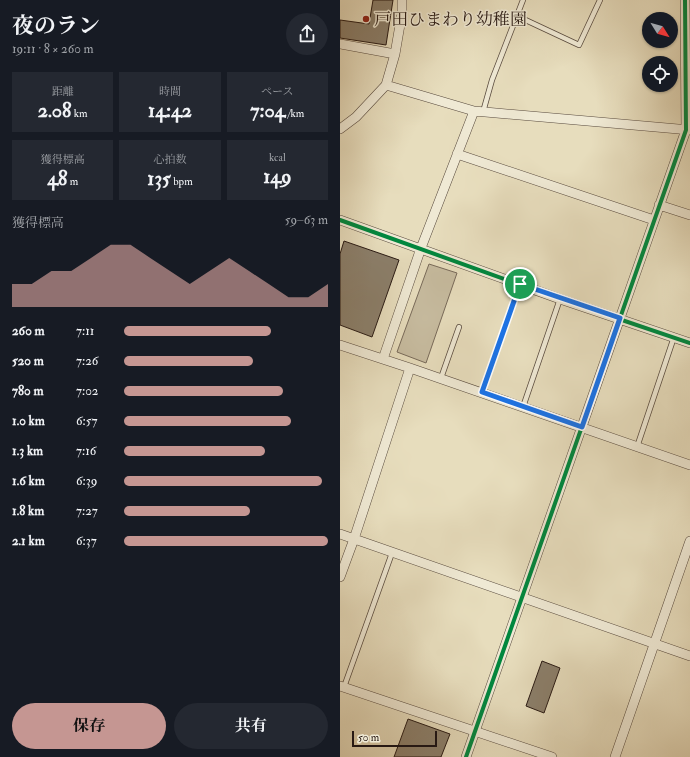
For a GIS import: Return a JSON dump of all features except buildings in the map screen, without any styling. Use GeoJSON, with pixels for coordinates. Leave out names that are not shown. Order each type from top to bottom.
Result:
{"type":"FeatureCollection","features":[{"type":"Feature","properties":{"kind":"street"},"geometry":{"type":"LineString","coordinates":[[340,129],[356,117],[386,85],[395,54],[402,13],[402,0]]}},
{"type":"Feature","properties":{"kind":"street"},"geometry":{"type":"LineString","coordinates":[[466,757],[659,205],[688,130],[688,26],[685,0]]}},
{"type":"Feature","properties":{"kind":"street"},"geometry":{"type":"LineString","coordinates":[[340,44],[395,54]]}},
{"type":"Feature","properties":{"kind":"street"},"geometry":{"type":"LineString","coordinates":[[386,85],[474,111],[688,130]]}},
{"type":"Feature","properties":{"kind":"street"},"geometry":{"type":"LineString","coordinates":[[382,359],[421,248],[474,111]]}},
{"type":"Feature","properties":{"kind":"street"},"geometry":{"type":"LineString","coordinates":[[457,154],[654,220]]}},
{"type":"Feature","properties":{"kind":"street"},"geometry":{"type":"LineString","coordinates":[[659,205],[690,215]]}},
{"type":"Feature","properties":{"kind":"street"},"geometry":{"type":"LineString","coordinates":[[340,220],[560,299],[620,318],[690,343]]}},
{"type":"Feature","properties":{"kind":"street"},"geometry":{"type":"LineString","coordinates":[[340,346],[441,378],[690,465]]}},
{"type":"Feature","properties":{"kind":"street"},"geometry":{"type":"LineString","coordinates":[[340,577],[354,539],[410,368]]}},
{"type":"Feature","properties":{"kind":"street"},"geometry":{"type":"LineString","coordinates":[[340,534],[690,656]]}},
{"type":"Feature","properties":{"kind":"street"},"geometry":{"type":"LineString","coordinates":[[615,757],[690,541]]}},
{"type":"Feature","properties":{"kind":"street"},"geometry":{"type":"LineString","coordinates":[[342,686],[552,757]]}},
{"type":"Feature","properties":{"kind":"lane"},"geometry":{"type":"LineString","coordinates":[[484,112],[492,80],[523,0]]}},
{"type":"Feature","properties":{"kind":"lane"},"geometry":{"type":"LineString","coordinates":[[517,16],[579,45],[600,0]]}},
{"type":"Feature","properties":{"kind":"lane"},"geometry":{"type":"LineString","coordinates":[[482,392],[520,284]]}},
{"type":"Feature","properties":{"kind":"lane"},"geometry":{"type":"LineString","coordinates":[[523,407],[560,299]]}},
{"type":"Feature","properties":{"kind":"lane"},"geometry":{"type":"LineString","coordinates":[[441,378],[459,327]]}},
{"type":"Feature","properties":{"kind":"lane"},"geometry":{"type":"LineString","coordinates":[[637,446],[674,337]]}},
{"type":"Feature","properties":{"kind":"lane"},"geometry":{"type":"LineString","coordinates":[[342,686],[392,552]]}},
{"type":"Feature","properties":{"kind":"shaded area"},"geometry":{"type":"Polygon","coordinates":[[[429,264],[457,273],[426,363],[397,352],[429,264]]]}},
{"type":"Feature","properties":{"kind":"cycle path"},"geometry":{"type":"LineString","coordinates":[[466,757],[686,130],[685,0]]}},
{"type":"Feature","properties":{"kind":"cycle path"},"geometry":{"type":"LineString","coordinates":[[340,220],[560,299],[690,343]]}},
{"type":"Feature","properties":{"kind":"place","name":"戸田ひまわり幼稚園"},"geometry":{"type":"Point","coordinates":[366,19]}},
{"type":"Feature","properties":{"kind":"route"},"geometry":{"type":"LineString","coordinates":[[520,284],[560,299],[620,318],[582,427],[482,392],[520,284]]}}]}
